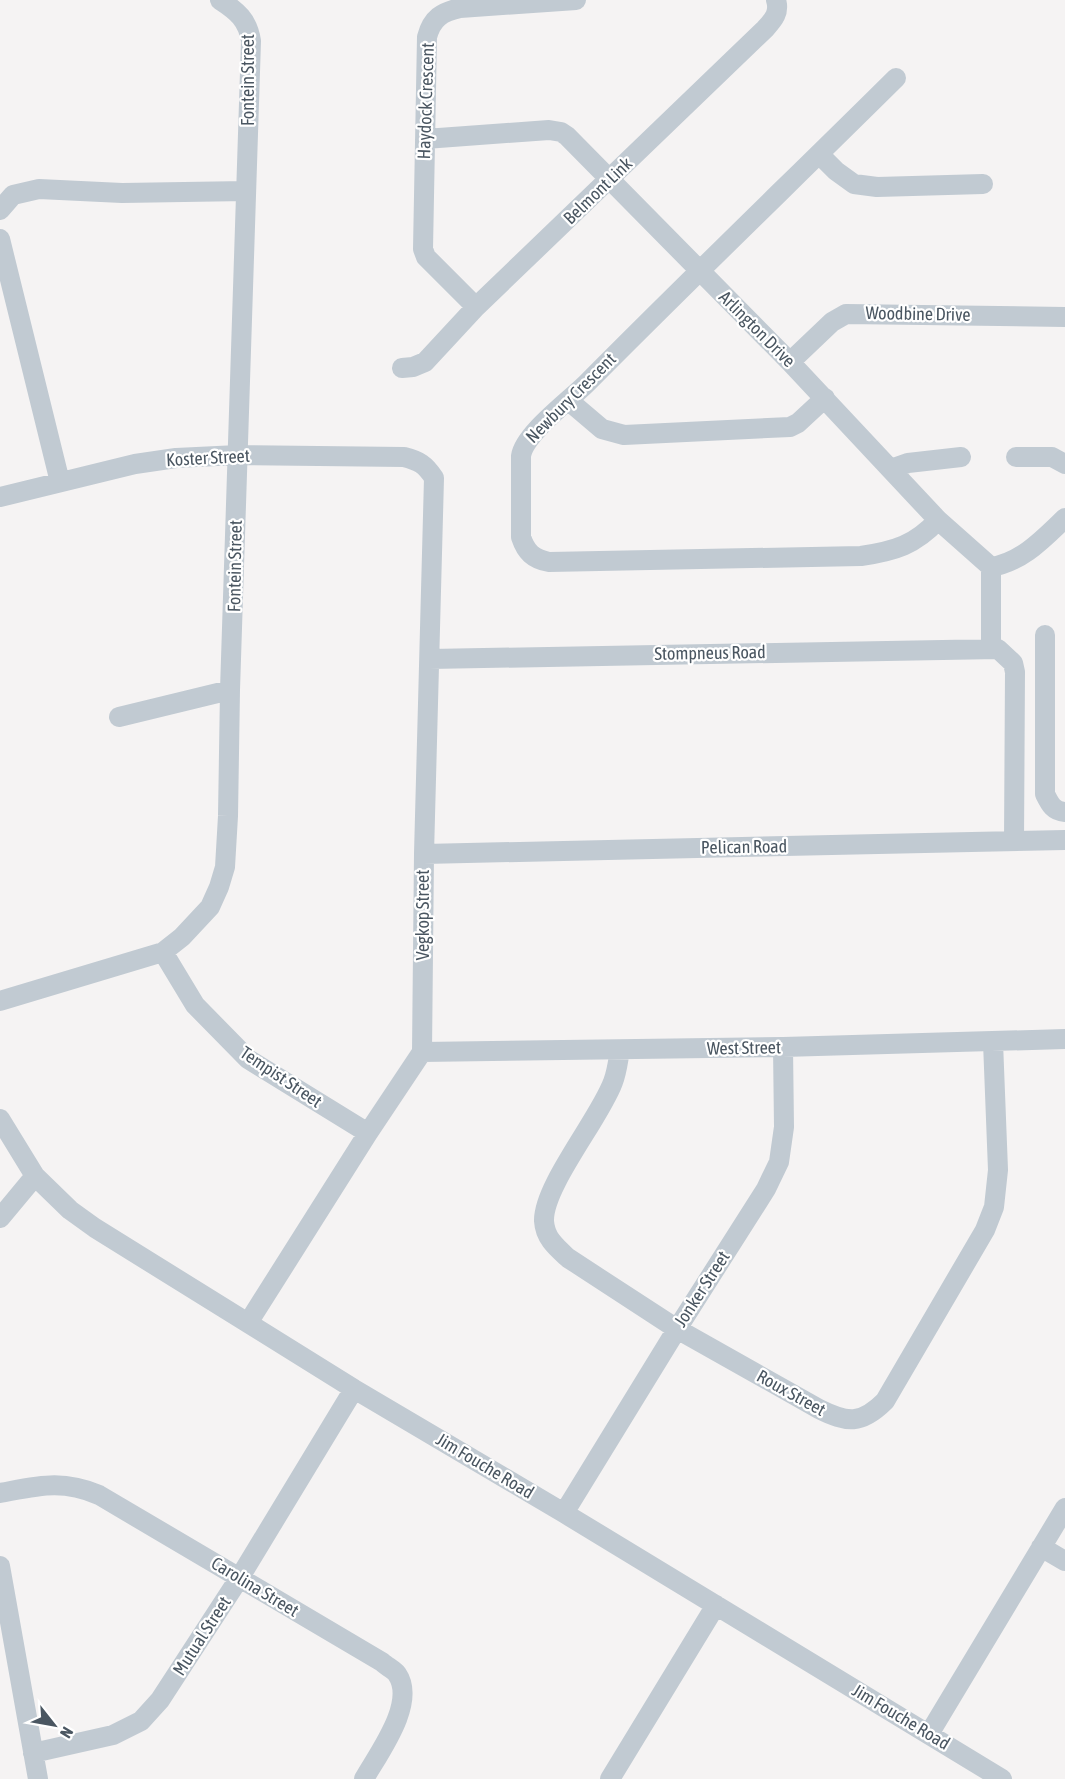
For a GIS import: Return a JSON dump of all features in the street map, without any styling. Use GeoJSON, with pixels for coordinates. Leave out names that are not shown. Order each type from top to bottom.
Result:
{"type":"FeatureCollection","features":[{"type":"Feature","properties":{"kind":"street","name":"Fontein Street"},"geometry":{"type":"LineString","coordinates":[[0,1001],[163,952],[182,937],[210,907],[225,867],[251,41],[249,28],[243,18],[235,9],[220,0]]}},
{"type":"Feature","properties":{"kind":"street","name":"Haydock Crescent"},"geometry":{"type":"LineString","coordinates":[[476,308],[426,258],[423,249],[428,37],[433,22],[448,11],[460,8],[576,0]]}},
{"type":"Feature","properties":{"kind":"street","name":"Belmont Link"},"geometry":{"type":"LineString","coordinates":[[402,368],[413,368],[425,362],[476,308],[776,18],[778,6],[776,0]]}},
{"type":"Feature","properties":{"kind":"street","name":"Newbury Crescent"},"geometry":{"type":"LineString","coordinates":[[896,78],[699,270],[569,401],[535,431],[522,448],[521,537],[525,548],[539,560],[560,562],[861,556],[889,552],[905,546],[925,534],[938,520]]}},
{"type":"Feature","properties":{"kind":"street","name":"Arlington Drive"},"geometry":{"type":"LineString","coordinates":[[425,139],[555,130],[567,135],[825,398],[938,520],[991,567]]}},
{"type":"Feature","properties":{"kind":"street"},"geometry":{"type":"LineString","coordinates":[[819,154],[854,184],[877,187],[983,184]]}},
{"type":"Feature","properties":{"kind":"street"},"geometry":{"type":"LineString","coordinates":[[0,210],[13,195],[39,189],[122,193],[246,191]]}},
{"type":"Feature","properties":{"kind":"street"},"geometry":{"type":"LineString","coordinates":[[0,239],[60,482]]}},
{"type":"Feature","properties":{"kind":"street","name":"Woodbine Drive"},"geometry":{"type":"LineString","coordinates":[[790,362],[832,322],[846,314],[1065,317]]}},
{"type":"Feature","properties":{"kind":"street"},"geometry":{"type":"LineString","coordinates":[[569,401],[602,429],[624,435],[790,427],[798,423],[825,398]]}},
{"type":"Feature","properties":{"kind":"street","name":"Koster Street"},"geometry":{"type":"LineString","coordinates":[[0,497],[135,464],[176,458],[238,455],[404,457],[420,461]]}},
{"type":"Feature","properties":{"kind":"street"},"geometry":{"type":"LineString","coordinates":[[891,469],[908,464],[961,457]]}},
{"type":"Feature","properties":{"kind":"street"},"geometry":{"type":"LineString","coordinates":[[1016,457],[1053,457],[1065,464]]}},
{"type":"Feature","properties":{"kind":"street","name":"Vegkop Street"},"geometry":{"type":"LineString","coordinates":[[420,461],[427,466],[434,478],[424,854],[423,1052]]}},
{"type":"Feature","properties":{"kind":"street"},"geometry":{"type":"LineString","coordinates":[[1014,841],[1015,672],[1013,663],[1008,657],[998,649],[991,647],[991,567],[1004,565],[1020,556],[1036,545],[1065,518]]}},
{"type":"Feature","properties":{"kind":"street"},"geometry":{"type":"LineString","coordinates":[[1045,635],[1045,794],[1051,805],[1058,811],[1065,812]]}},
{"type":"Feature","properties":{"kind":"street","name":"Stompneus Road"},"geometry":{"type":"LineString","coordinates":[[430,659],[991,647]]}},
{"type":"Feature","properties":{"kind":"street"},"geometry":{"type":"LineString","coordinates":[[119,717],[230,690]]}},
{"type":"Feature","properties":{"kind":"street","name":"Pelican Road"},"geometry":{"type":"LineString","coordinates":[[424,854],[1065,840]]}},
{"type":"Feature","properties":{"kind":"street","name":"Tempist Street"},"geometry":{"type":"LineString","coordinates":[[163,952],[195,1005],[248,1059],[368,1133]]}},
{"type":"Feature","properties":{"kind":"street","name":"West Street"},"geometry":{"type":"LineString","coordinates":[[423,1052],[783,1047],[1065,1039]]}},
{"type":"Feature","properties":{"kind":"street","name":"Roux Street"},"geometry":{"type":"LineString","coordinates":[[620,1050],[608,1093],[556,1183],[546,1207],[546,1231],[553,1245],[568,1258],[677,1329],[838,1419],[851,1420],[874,1412],[889,1394],[985,1230],[994,1207],[998,1170],[993,1042]]}},
{"type":"Feature","properties":{"kind":"street","name":"Jonker Street"},"geometry":{"type":"LineString","coordinates":[[564,1513],[766,1189],[779,1162],[784,1127],[783,1047]]}},
{"type":"Feature","properties":{"kind":"street"},"geometry":{"type":"LineString","coordinates":[[248,1323],[368,1133],[423,1052]]}},
{"type":"Feature","properties":{"kind":"street","name":"Jim Fouche Road"},"geometry":{"type":"LineString","coordinates":[[0,1119],[35,1176],[82,1220],[354,1389],[564,1513],[1002,1779]]}},
{"type":"Feature","properties":{"kind":"street"},"geometry":{"type":"LineString","coordinates":[[0,1218],[35,1176]]}},
{"type":"Feature","properties":{"kind":"street","name":"Mutual Street"},"geometry":{"type":"LineString","coordinates":[[33,1753],[113,1735],[141,1721],[166,1692],[240,1577],[354,1389]]}},
{"type":"Feature","properties":{"kind":"street","name":"Carolina Street"},"geometry":{"type":"LineString","coordinates":[[0,1493],[45,1484],[81,1487],[99,1495],[382,1662],[397,1674],[403,1690],[400,1712],[364,1779]]}},
{"type":"Feature","properties":{"kind":"street"},"geometry":{"type":"LineString","coordinates":[[929,1734],[1065,1508]]}},
{"type":"Feature","properties":{"kind":"street"},"geometry":{"type":"LineString","coordinates":[[1041,1547],[1065,1561]]}},
{"type":"Feature","properties":{"kind":"street"},"geometry":{"type":"LineString","coordinates":[[0,1566],[38,1779]]}},
{"type":"Feature","properties":{"kind":"street"},"geometry":{"type":"LineString","coordinates":[[610,1779],[716,1605]]}}]}
